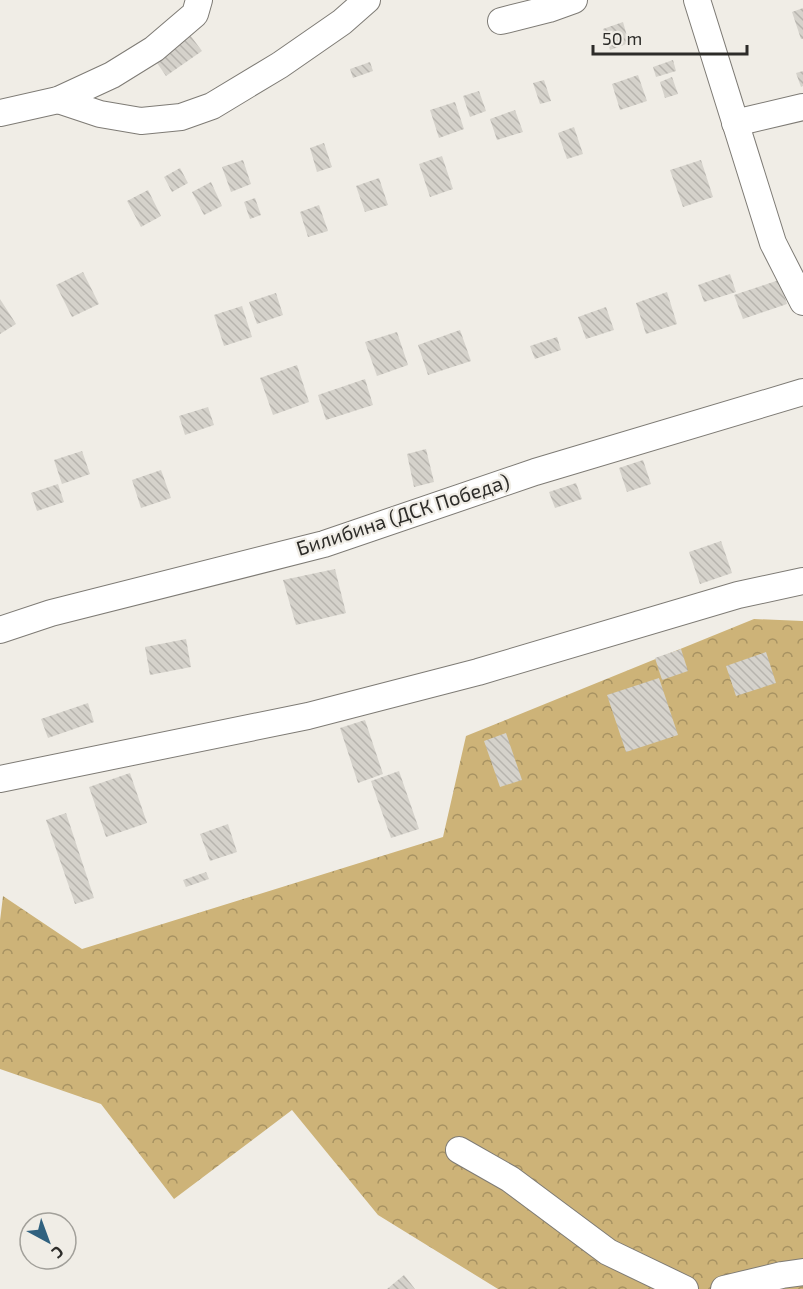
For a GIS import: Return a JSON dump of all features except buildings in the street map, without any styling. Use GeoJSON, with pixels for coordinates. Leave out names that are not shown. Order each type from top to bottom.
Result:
{"type":"FeatureCollection","features":[{"type":"Feature","properties":{"kind":"street"},"geometry":{"type":"LineString","coordinates":[[0,113],[58,100],[112,75],[154,49],[195,14],[199,0]]}},
{"type":"Feature","properties":{"kind":"street"},"geometry":{"type":"LineString","coordinates":[[58,100],[100,114],[141,120],[181,117],[212,106],[280,65],[342,22],[367,0]]}},
{"type":"Feature","properties":{"kind":"street"},"geometry":{"type":"LineString","coordinates":[[501,21],[574,0]]}},
{"type":"Feature","properties":{"kind":"street"},"geometry":{"type":"LineString","coordinates":[[697,0],[773,243],[803,302]]}},
{"type":"Feature","properties":{"kind":"street"},"geometry":{"type":"LineString","coordinates":[[735,123],[803,107]]}},
{"type":"Feature","properties":{"kind":"street","name":"Билибина (ДСК Победа)"},"geometry":{"type":"LineString","coordinates":[[0,630],[51,613],[324,544],[536,472],[803,392]]}},
{"type":"Feature","properties":{"kind":"street"},"geometry":{"type":"LineString","coordinates":[[0,779],[308,716],[477,672],[738,595],[803,581]]}},
{"type":"Feature","properties":{"kind":"street"},"geometry":{"type":"LineString","coordinates":[[459,1150],[510,1179],[608,1252],[685,1289]]}},
{"type":"Feature","properties":{"kind":"street"},"geometry":{"type":"LineString","coordinates":[[724,1289],[803,1272]]}},
{"type":"Feature","properties":{"kind":"green space"},"geometry":{"type":"Polygon","coordinates":[[[754,619],[803,621],[803,1289],[498,1289],[378,1215],[292,1110],[174,1199],[101,1104],[0,1069],[0,921],[3,896],[82,949],[443,837],[466,736],[754,619]]]}}]}
